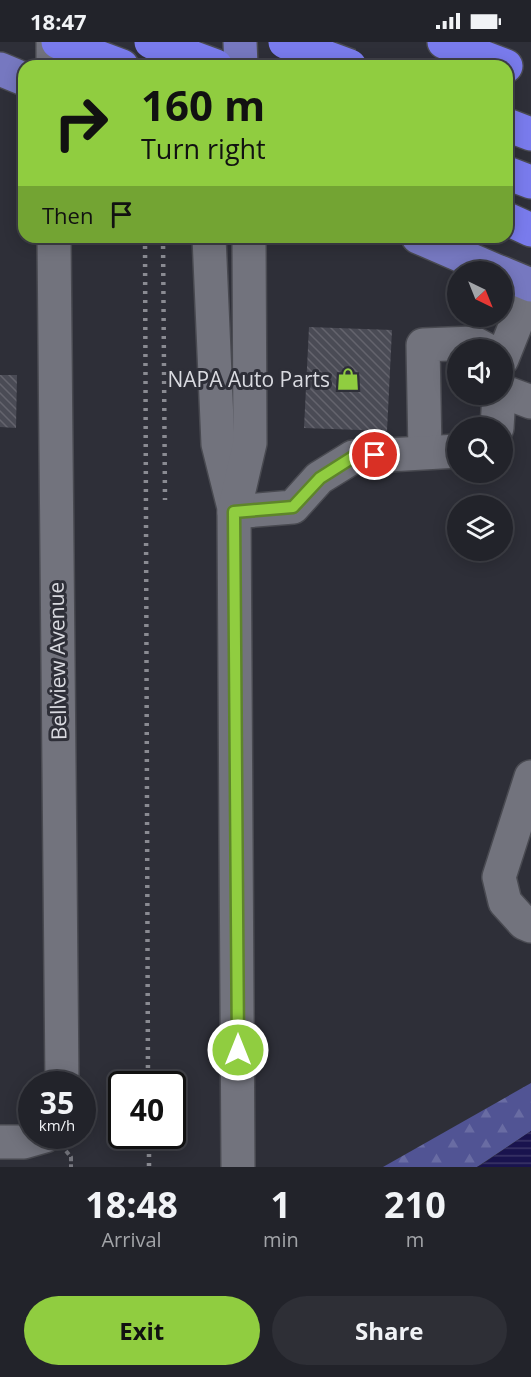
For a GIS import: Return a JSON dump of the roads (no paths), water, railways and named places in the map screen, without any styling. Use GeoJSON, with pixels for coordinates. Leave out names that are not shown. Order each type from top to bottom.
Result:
{"type":"FeatureCollection","features":[{"type":"Feature","properties":{"kind":"highway"},"geometry":{"type":"LineString","coordinates":[[58,42],[106,60]]}},
{"type":"Feature","properties":{"kind":"highway"},"geometry":{"type":"LineString","coordinates":[[151,42],[200,60]]}},
{"type":"Feature","properties":{"kind":"highway"},"geometry":{"type":"LineString","coordinates":[[285,42],[334,60]]}},
{"type":"Feature","properties":{"kind":"highway"},"geometry":{"type":"LineString","coordinates":[[455,46],[491,60]]}},
{"type":"Feature","properties":{"kind":"highway"},"geometry":{"type":"LineString","coordinates":[[513,69],[531,76]]}},
{"type":"Feature","properties":{"kind":"highway"},"geometry":{"type":"LineString","coordinates":[[513,127],[531,134]]}},
{"type":"Feature","properties":{"kind":"highway"},"geometry":{"type":"LineString","coordinates":[[513,175],[531,182]]}},
{"type":"Feature","properties":{"kind":"highway"},"geometry":{"type":"LineString","coordinates":[[513,222],[531,230]]}},
{"type":"Feature","properties":{"kind":"main road"},"geometry":{"type":"LineString","coordinates":[[198,42],[199,60]]}},
{"type":"Feature","properties":{"kind":"main road"},"geometry":{"type":"LineString","coordinates":[[240,42],[241,60]]}},
{"type":"Feature","properties":{"kind":"main road"},"geometry":{"type":"LineString","coordinates":[[319,42],[320,60]]}},
{"type":"Feature","properties":{"kind":"main road"},"geometry":{"type":"LineString","coordinates":[[0,69],[18,77]]}},
{"type":"Feature","properties":{"kind":"main road"},"geometry":{"type":"LineString","coordinates":[[432,243],[475,261]]}},
{"type":"Feature","properties":{"kind":"main road"},"geometry":{"type":"LineString","coordinates":[[513,278],[531,286]]}},
{"type":"Feature","properties":{"kind":"street"},"geometry":{"type":"LineString","coordinates":[[53,42],[53,60]]}},
{"type":"Feature","properties":{"kind":"street","name":"Bellview Avenue"},"geometry":{"type":"LineString","coordinates":[[54,243],[62,1071]]}},
{"type":"Feature","properties":{"kind":"street"},"geometry":{"type":"LineString","coordinates":[[209,243],[218,444],[234,512],[238,1167]]}},
{"type":"Feature","properties":{"kind":"street"},"geometry":{"type":"LineString","coordinates":[[234,512],[250,443],[249,243]]}},
{"type":"Feature","properties":{"kind":"street"},"geometry":{"type":"LineString","coordinates":[[510,339],[531,286]]}},
{"type":"Feature","properties":{"kind":"street"},"geometry":{"type":"LineString","coordinates":[[425,452],[423,345],[447,344]]}},
{"type":"Feature","properties":{"kind":"street"},"geometry":{"type":"LineString","coordinates":[[513,395],[531,402]]}},
{"type":"Feature","properties":{"kind":"street"},"geometry":{"type":"LineString","coordinates":[[234,512],[293,507],[320,478],[353,457],[447,451]]}},
{"type":"Feature","properties":{"kind":"street"},"geometry":{"type":"LineString","coordinates":[[531,777],[499,877],[505,902],[524,923],[531,926]]}},
{"type":"Feature","properties":{"kind":"street"},"geometry":{"type":"LineString","coordinates":[[0,1142],[18,1142]]}},
{"type":"Feature","properties":{"kind":"railway"},"geometry":{"type":"LineString","coordinates":[[146,42],[146,60]]}},
{"type":"Feature","properties":{"kind":"railway"},"geometry":{"type":"LineString","coordinates":[[175,60],[179,42]]}},
{"type":"Feature","properties":{"kind":"railway"},"geometry":{"type":"LineString","coordinates":[[145,243],[148,1071]]}},
{"type":"Feature","properties":{"kind":"railway"},"geometry":{"type":"LineString","coordinates":[[163,243],[165,500]]}},
{"type":"Feature","properties":{"kind":"railway"},"geometry":{"type":"LineString","coordinates":[[149,1149],[149,1167]]}},
{"type":"Feature","properties":{"kind":"place","name":"NAPA Auto Parts"},"geometry":{"type":"Point","coordinates":[348,379]}}]}
